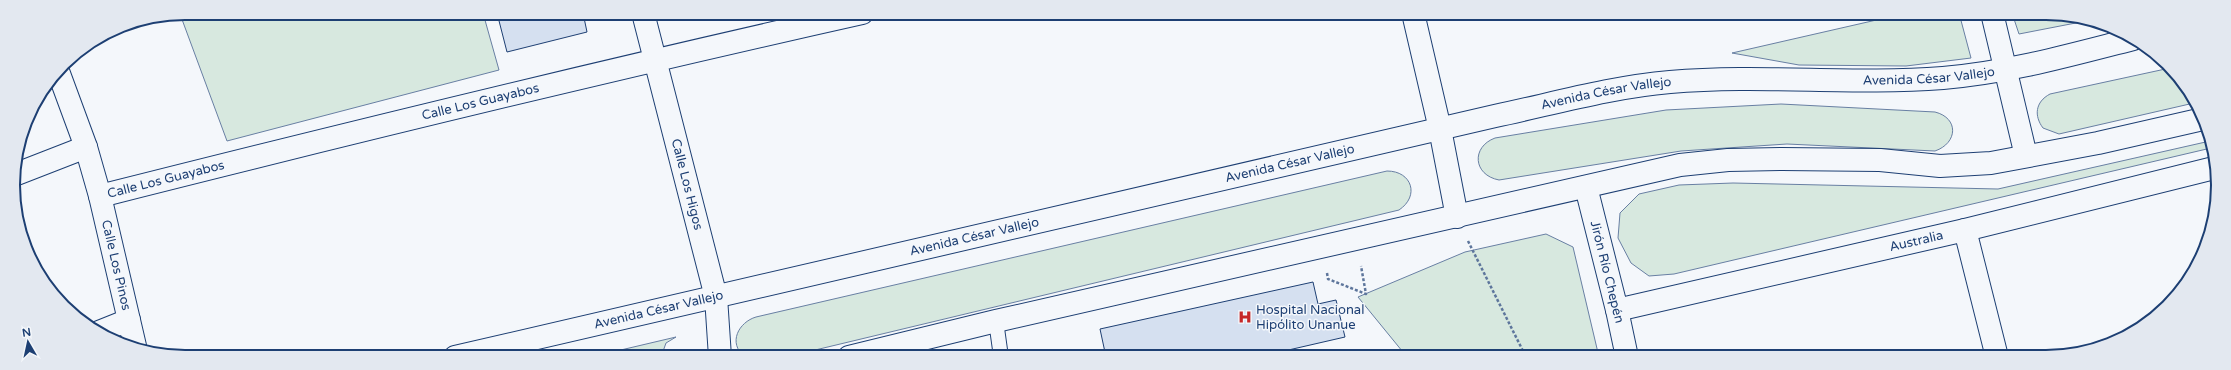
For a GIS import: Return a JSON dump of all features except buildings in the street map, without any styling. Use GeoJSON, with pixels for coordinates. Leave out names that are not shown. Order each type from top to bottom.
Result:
{"type":"FeatureCollection","features":[{"type":"Feature","properties":{"kind":"main road","name":"Calle Los Higos"},"geometry":{"type":"LineString","coordinates":[[645,20],[716,297],[720,350]]}},
{"type":"Feature","properties":{"kind":"main road","name":"Calle Los Guayabos"},"geometry":{"type":"LineString","coordinates":[[100,196],[368,128],[542,88],[656,59],[831,20]]}},
{"type":"Feature","properties":{"kind":"main road"},"geometry":{"type":"LineString","coordinates":[[1415,20],[1440,129],[1457,217]]}},
{"type":"Feature","properties":{"kind":"main road"},"geometry":{"type":"LineString","coordinates":[[1994,20],[2026,156]]}},
{"type":"Feature","properties":{"kind":"main road","name":"Avenida César Vallejo"},"geometry":{"type":"LineString","coordinates":[[485,350],[1440,129],[1593,96],[1669,82],[1720,80],[1935,78],[2005,71],[2126,41]]}},
{"type":"Feature","properties":{"kind":"main road","name":"Calle Los Pinos"},"geometry":{"type":"LineString","coordinates":[[60,77],[86,147],[100,196],[134,342]]}},
{"type":"Feature","properties":{"kind":"main road"},"geometry":{"type":"LineString","coordinates":[[878,350],[996,321],[1680,165],[1728,160],[1880,160],[1940,166],[1991,163],[2098,143],[2197,120]]}},
{"type":"Feature","properties":{"kind":"main road"},"geometry":{"type":"LineString","coordinates":[[20,173],[86,147]]}},
{"type":"Feature","properties":{"kind":"main road","name":"Australia"},"geometry":{"type":"LineString","coordinates":[[1617,310],[1965,230],[2211,169]]}},
{"type":"Feature","properties":{"kind":"main road","name":"Jirón Río Chepén"},"geometry":{"type":"LineString","coordinates":[[1586,187],[1626,350]]}},
{"type":"Feature","properties":{"kind":"main road"},"geometry":{"type":"LineString","coordinates":[[1965,230],[1995,350]]}},
{"type":"Feature","properties":{"kind":"main road"},"geometry":{"type":"LineString","coordinates":[[105,330],[129,320]]}},
{"type":"Feature","properties":{"kind":"lane"},"geometry":{"type":"LineString","coordinates":[[996,321],[1000,350]]}},
{"type":"Feature","properties":{"kind":"path"},"geometry":{"type":"LineString","coordinates":[[1457,217],[1522,350]]}},
{"type":"Feature","properties":{"kind":"path"},"geometry":{"type":"LineString","coordinates":[[1328,279],[1366,294],[1356,240]]}},
{"type":"Feature","properties":{"kind":"shaded area"},"geometry":{"type":"Polygon","coordinates":[[[182,20],[485,20],[499,70],[227,141],[182,20]]]}},
{"type":"Feature","properties":{"kind":"shaded area"},"geometry":{"type":"Polygon","coordinates":[[[1876,20],[1961,20],[1971,58],[1906,66],[1799,65],[1732,53],[1876,20]]]}},
{"type":"Feature","properties":{"kind":"shaded area"},"geometry":{"type":"Polygon","coordinates":[[[2014,20],[2057,20],[2077,23],[2019,34],[2014,20]]]}},
{"type":"Feature","properties":{"kind":"shaded area"},"geometry":{"type":"Polygon","coordinates":[[[2164,69],[2183,93],[2190,104],[2059,134],[2043,128],[2038,119],[2037,114],[2039,105],[2045,97],[2050,94],[2164,69]]]}},
{"type":"Feature","properties":{"kind":"shaded area"},"geometry":{"type":"Polygon","coordinates":[[[1781,104],[1935,112],[1943,115],[1948,120],[1952,125],[1953,131],[1948,142],[1943,147],[1935,151],[1787,144],[1681,151],[1499,180],[1484,173],[1478,160],[1482,148],[1487,142],[1495,138],[1666,110],[1781,104]]]}},
{"type":"Feature","properties":{"kind":"shaded area"},"geometry":{"type":"Polygon","coordinates":[[[2205,142],[2207,149],[1674,274],[1649,276],[1631,263],[1618,238],[1620,213],[1639,194],[1679,185],[1733,183],[1998,189],[2205,142]]]}},
{"type":"Feature","properties":{"kind":"shaded area"},"geometry":{"type":"Polygon","coordinates":[[[1387,171],[1396,172],[1402,175],[1410,185],[1410,198],[1399,210],[815,350],[739,350],[736,340],[740,328],[745,323],[756,317],[1387,171]]]}},
{"type":"Feature","properties":{"kind":"shaded area"},"geometry":{"type":"Polygon","coordinates":[[[1546,234],[1573,247],[1597,350],[1401,350],[1358,297],[1465,252],[1546,234]]]}},
{"type":"Feature","properties":{"kind":"shaded area"},"geometry":{"type":"Polygon","coordinates":[[[676,337],[666,343],[664,350],[621,350],[676,337]]]}},
{"type":"Feature","properties":{"kind":"place","name":"Hospital Nacional Hipólito Unanue"},"geometry":{"type":"Point","coordinates":[1245,317]}}]}
